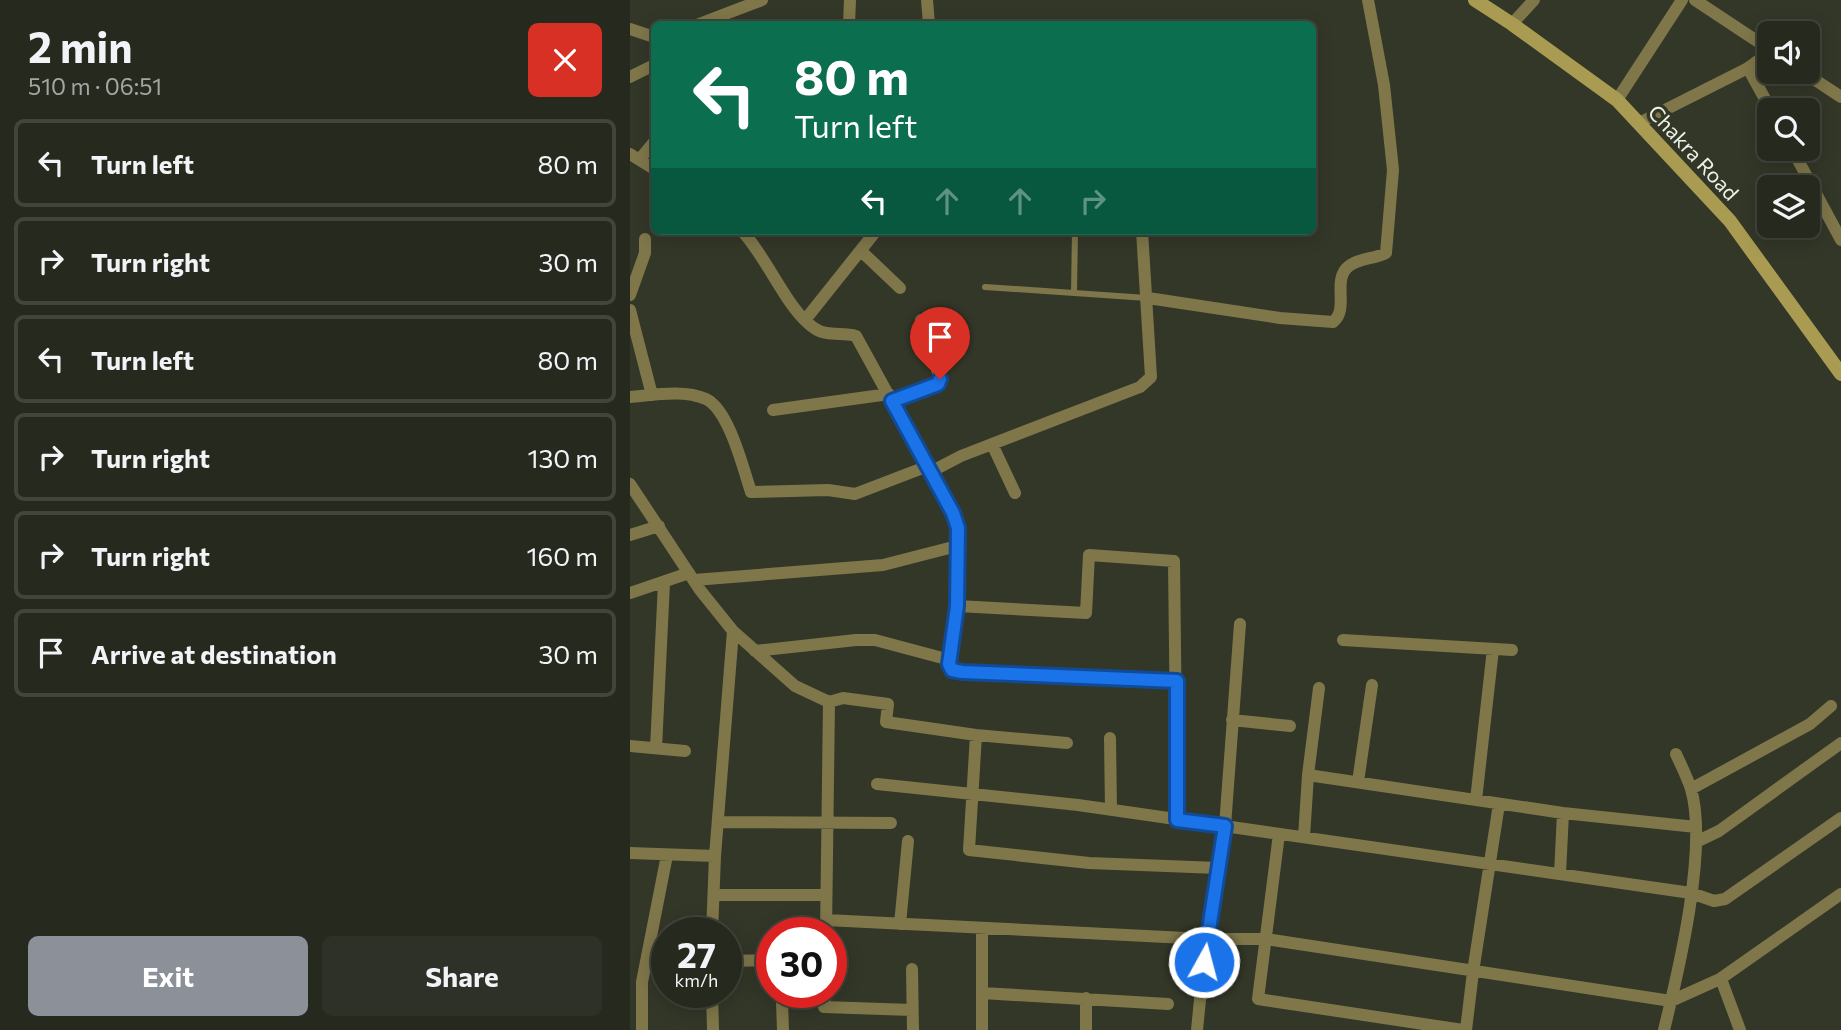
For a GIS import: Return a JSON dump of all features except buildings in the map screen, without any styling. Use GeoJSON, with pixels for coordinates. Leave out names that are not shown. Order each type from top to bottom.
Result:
{"type":"FeatureCollection","features":[{"type":"Feature","properties":{"kind":"main road","name":"Chakra Road"},"geometry":{"type":"LineString","coordinates":[[1475,0],[1617,100],[1730,221],[1840,370]]}},
{"type":"Feature","properties":{"kind":"street"},"geometry":{"type":"LineString","coordinates":[[707,21],[762,0]]}},
{"type":"Feature","properties":{"kind":"street"},"geometry":{"type":"LineString","coordinates":[[849,21],[850,0]]}},
{"type":"Feature","properties":{"kind":"street"},"geometry":{"type":"LineString","coordinates":[[927,0],[929,21]]}},
{"type":"Feature","properties":{"kind":"street"},"geometry":{"type":"LineString","coordinates":[[1148,298],[1280,318],[1333,322],[1341,309],[1343,273],[1350,265],[1386,253],[1394,170],[1384,85],[1368,0]]}},
{"type":"Feature","properties":{"kind":"street"},"geometry":{"type":"LineString","coordinates":[[1512,24],[1534,0]]}},
{"type":"Feature","properties":{"kind":"street"},"geometry":{"type":"LineString","coordinates":[[1617,100],[1682,0]]}},
{"type":"Feature","properties":{"kind":"street"},"geometry":{"type":"LineString","coordinates":[[1695,0],[1757,43]]}},
{"type":"Feature","properties":{"kind":"street"},"geometry":{"type":"LineString","coordinates":[[630,29],[651,36]]}},
{"type":"Feature","properties":{"kind":"street"},"geometry":{"type":"LineString","coordinates":[[1639,123],[1748,68],[1757,61]]}},
{"type":"Feature","properties":{"kind":"street"},"geometry":{"type":"LineString","coordinates":[[630,77],[651,66]]}},
{"type":"Feature","properties":{"kind":"street"},"geometry":{"type":"LineString","coordinates":[[1748,68],[1764,98]]}},
{"type":"Feature","properties":{"kind":"street"},"geometry":{"type":"LineString","coordinates":[[1820,83],[1841,97]]}},
{"type":"Feature","properties":{"kind":"street"},"geometry":{"type":"LineString","coordinates":[[651,144],[635,157],[651,167]]}},
{"type":"Feature","properties":{"kind":"street"},"geometry":{"type":"LineString","coordinates":[[1798,161],[1841,240]]}},
{"type":"Feature","properties":{"kind":"street"},"geometry":{"type":"LineString","coordinates":[[745,235],[766,261],[790,301],[813,328],[856,336],[890,398],[933,467],[956,520],[957,606],[950,660],[952,670],[1177,681]]}},
{"type":"Feature","properties":{"kind":"street"},"geometry":{"type":"LineString","coordinates":[[805,320],[861,251],[869,235]]}},
{"type":"Feature","properties":{"kind":"street"},"geometry":{"type":"LineString","coordinates":[[630,397],[670,394],[701,398],[717,407],[727,425],[751,492],[828,490],[855,494],[933,467],[1145,384],[1151,377],[1142,235]]}},
{"type":"Feature","properties":{"kind":"street"},"geometry":{"type":"LineString","coordinates":[[630,295],[645,253],[645,239]]}},
{"type":"Feature","properties":{"kind":"street"},"geometry":{"type":"LineString","coordinates":[[861,251],[900,288]]}},
{"type":"Feature","properties":{"kind":"street"},"geometry":{"type":"LineString","coordinates":[[630,310],[652,395]]}},
{"type":"Feature","properties":{"kind":"street"},"geometry":{"type":"LineString","coordinates":[[773,410],[890,398],[938,384],[940,379],[921,320]]}},
{"type":"Feature","properties":{"kind":"street"},"geometry":{"type":"LineString","coordinates":[[992,444],[1015,493]]}},
{"type":"Feature","properties":{"kind":"street"},"geometry":{"type":"LineString","coordinates":[[632,490],[733,631],[796,687],[828,702],[843,698],[888,704],[886,722],[976,735],[1067,743]]}},
{"type":"Feature","properties":{"kind":"street"},"geometry":{"type":"LineString","coordinates":[[630,535],[659,526]]}},
{"type":"Feature","properties":{"kind":"street"},"geometry":{"type":"LineString","coordinates":[[630,593],[692,577],[883,565],[957,546]]}},
{"type":"Feature","properties":{"kind":"street"},"geometry":{"type":"LineString","coordinates":[[957,606],[1086,613],[1089,555],[1174,561],[1177,820]]}},
{"type":"Feature","properties":{"kind":"street"},"geometry":{"type":"LineString","coordinates":[[656,748],[664,583]]}},
{"type":"Feature","properties":{"kind":"street"},"geometry":{"type":"LineString","coordinates":[[1197,1030],[1206,939],[1225,826],[1240,624]]}},
{"type":"Feature","properties":{"kind":"street"},"geometry":{"type":"LineString","coordinates":[[712,917],[733,631]]}},
{"type":"Feature","properties":{"kind":"street"},"geometry":{"type":"LineString","coordinates":[[755,651],[875,640],[950,660]]}},
{"type":"Feature","properties":{"kind":"street"},"geometry":{"type":"LineString","coordinates":[[1343,640],[1512,650]]}},
{"type":"Feature","properties":{"kind":"street"},"geometry":{"type":"LineString","coordinates":[[1476,800],[1493,649]]}},
{"type":"Feature","properties":{"kind":"street"},"geometry":{"type":"LineString","coordinates":[[1358,782],[1372,685]]}},
{"type":"Feature","properties":{"kind":"street"},"geometry":{"type":"LineString","coordinates":[[1304,837],[1308,775],[1319,688]]}},
{"type":"Feature","properties":{"kind":"street"},"geometry":{"type":"LineString","coordinates":[[826,917],[828,702]]}},
{"type":"Feature","properties":{"kind":"street"},"geometry":{"type":"LineString","coordinates":[[1691,789],[1810,724],[1831,706]]}},
{"type":"Feature","properties":{"kind":"street"},"geometry":{"type":"LineString","coordinates":[[1232,720],[1290,726]]}},
{"type":"Feature","properties":{"kind":"street"},"geometry":{"type":"LineString","coordinates":[[976,735],[969,850],[1089,863],[1218,868]]}},
{"type":"Feature","properties":{"kind":"street"},"geometry":{"type":"LineString","coordinates":[[1110,738],[1111,810]]}},
{"type":"Feature","properties":{"kind":"street"},"geometry":{"type":"LineString","coordinates":[[1696,842],[1719,831],[1841,743]]}},
{"type":"Feature","properties":{"kind":"street"},"geometry":{"type":"LineString","coordinates":[[630,746],[685,751]]}},
{"type":"Feature","properties":{"kind":"street"},"geometry":{"type":"LineString","coordinates":[[1664,1030],[1691,893],[1696,842],[1691,789],[1676,754]]}},
{"type":"Feature","properties":{"kind":"street"},"geometry":{"type":"LineString","coordinates":[[1308,775],[1563,813],[1696,827]]}},
{"type":"Feature","properties":{"kind":"street"},"geometry":{"type":"LineString","coordinates":[[877,784],[1111,810],[1691,893],[1714,901],[1725,900],[1841,818]]}},
{"type":"Feature","properties":{"kind":"street"},"geometry":{"type":"LineString","coordinates":[[1279,834],[1258,999],[1465,1030],[1499,804]]}},
{"type":"Feature","properties":{"kind":"street"},"geometry":{"type":"LineString","coordinates":[[1560,874],[1563,813]]}},
{"type":"Feature","properties":{"kind":"street"},"geometry":{"type":"LineString","coordinates":[[718,822],[891,823]]}},
{"type":"Feature","properties":{"kind":"street"},"geometry":{"type":"LineString","coordinates":[[900,924],[908,841]]}},
{"type":"Feature","properties":{"kind":"street"},"geometry":{"type":"LineString","coordinates":[[630,853],[715,856]]}},
{"type":"Feature","properties":{"kind":"street"},"geometry":{"type":"LineString","coordinates":[[642,1030],[642,982],[667,855]]}},
{"type":"Feature","properties":{"kind":"street"},"geometry":{"type":"LineString","coordinates":[[847,925],[900,924],[1206,939],[1266,939],[1671,1001],[1721,979],[1841,894]]}},
{"type":"Feature","properties":{"kind":"street"},"geometry":{"type":"LineString","coordinates":[[713,895],[825,895]]}},
{"type":"Feature","properties":{"kind":"street"},"geometry":{"type":"LineString","coordinates":[[982,928],[982,1030]]}},
{"type":"Feature","properties":{"kind":"street"},"geometry":{"type":"LineString","coordinates":[[912,969],[913,1030]]}},
{"type":"Feature","properties":{"kind":"street"},"geometry":{"type":"LineString","coordinates":[[1721,979],[1740,1030]]}},
{"type":"Feature","properties":{"kind":"street"},"geometry":{"type":"LineString","coordinates":[[982,993],[1168,1004]]}},
{"type":"Feature","properties":{"kind":"street"},"geometry":{"type":"LineString","coordinates":[[1086,998],[1086,1030]]}},
{"type":"Feature","properties":{"kind":"street"},"geometry":{"type":"LineString","coordinates":[[712,1008],[713,1030]]}},
{"type":"Feature","properties":{"kind":"street"},"geometry":{"type":"LineString","coordinates":[[782,1008],[783,1030]]}},
{"type":"Feature","properties":{"kind":"street"},"geometry":{"type":"LineString","coordinates":[[847,1008],[912,1010]]}},
{"type":"Feature","properties":{"kind":"lane"},"geometry":{"type":"LineString","coordinates":[[1074,292],[1075,235]]}},
{"type":"Feature","properties":{"kind":"lane"},"geometry":{"type":"LineString","coordinates":[[985,287],[1148,298]]}},
{"type":"Feature","properties":{"kind":"route"},"geometry":{"type":"LineString","coordinates":[[940,379],[938,384],[892,401],[953,513],[958,528],[957,606],[949,664],[952,670],[962,672],[1177,681],[1177,820],[1225,826],[1204,962]]}}]}
